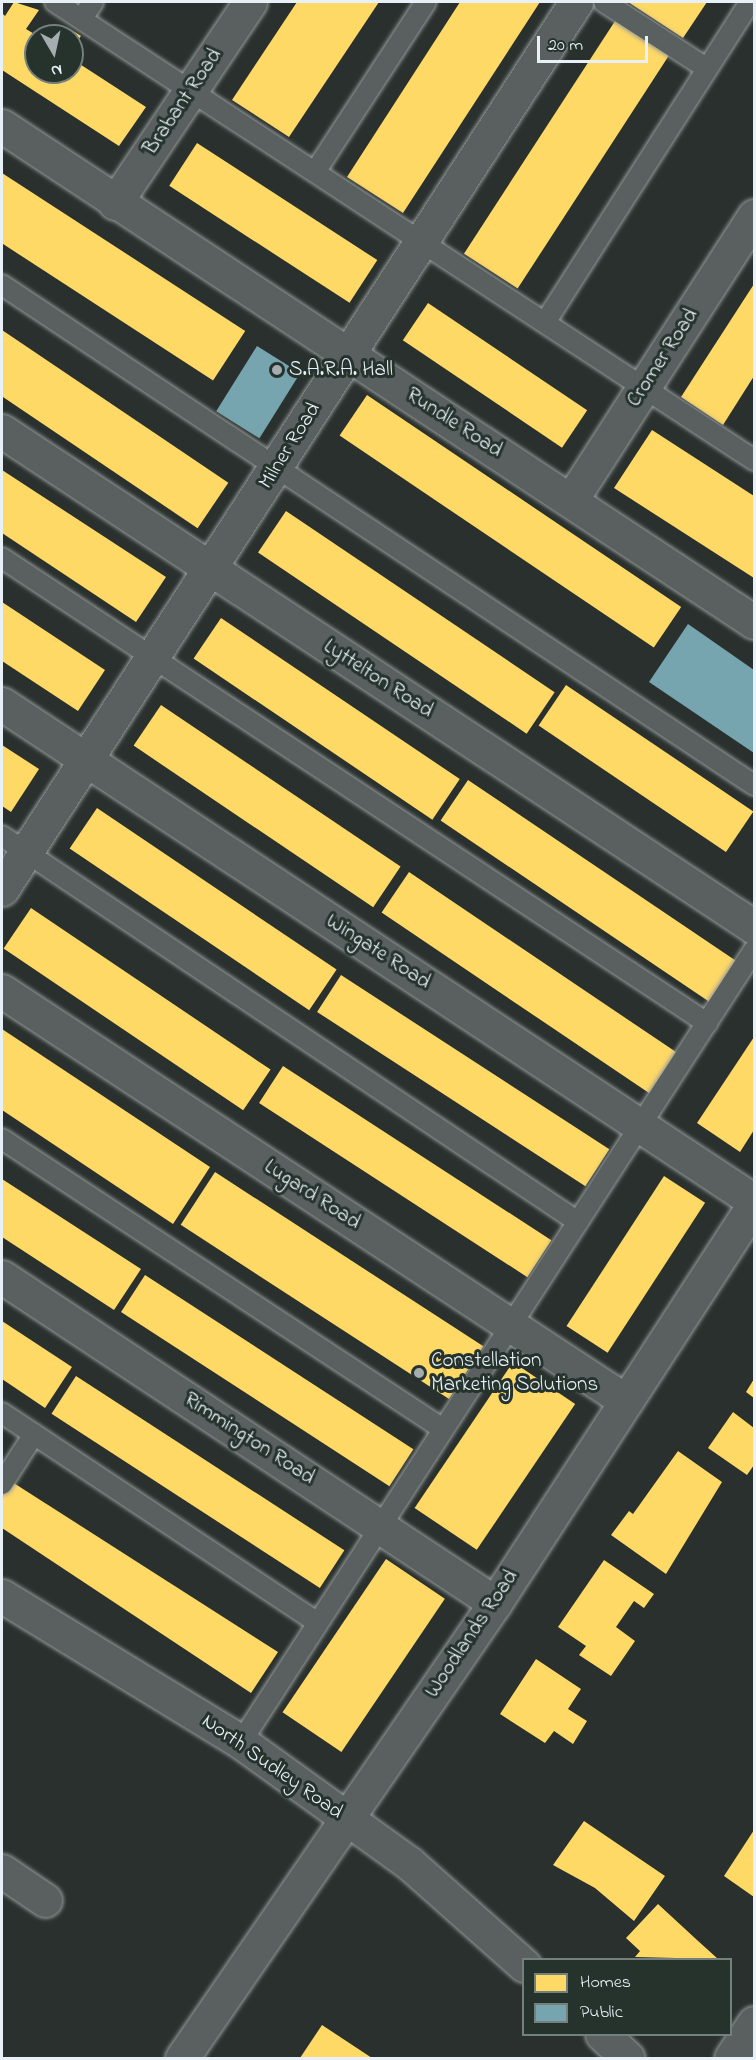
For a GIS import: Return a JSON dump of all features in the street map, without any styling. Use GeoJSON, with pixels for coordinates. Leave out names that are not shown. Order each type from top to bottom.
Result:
{"type":"FeatureCollection","features":[{"type":"Feature","properties":{"kind":"street","name":"Brabant Road"},"geometry":{"type":"LineString","coordinates":[[115,203],[250,2]]}},
{"type":"Feature","properties":{"kind":"street","name":"Milner Road"},"geometry":{"type":"LineString","coordinates":[[2,889],[14,844],[86,760],[576,2]]}},
{"type":"Feature","properties":{"kind":"street","name":"Rundle Road"},"geometry":{"type":"LineString","coordinates":[[2,126],[115,203],[348,353],[754,622]]}},
{"type":"Feature","properties":{"kind":"street","name":"Cromer Road"},"geometry":{"type":"LineString","coordinates":[[571,500],[754,216]]}},
{"type":"Feature","properties":{"kind":"street","name":"Lyttelton Road"},"geometry":{"type":"LineString","coordinates":[[2,431],[754,927]]}},
{"type":"Feature","properties":{"kind":"street","name":"Wingate Road"},"geometry":{"type":"LineString","coordinates":[[2,704],[641,1125],[754,1202]]}},
{"type":"Feature","properties":{"kind":"street","name":"Lugard Road"},"geometry":{"type":"LineString","coordinates":[[2,991],[623,1399]]}},
{"type":"Feature","properties":{"kind":"street","name":"Woodlands Road"},"geometry":{"type":"LineString","coordinates":[[182,2058],[495,1603],[623,1399],[754,1202]]}},
{"type":"Feature","properties":{"kind":"street","name":"Rimmington Road"},"geometry":{"type":"LineString","coordinates":[[2,1277],[495,1603]]}},
{"type":"Feature","properties":{"kind":"street","name":"North Sudley Road"},"geometry":{"type":"LineString","coordinates":[[2,1596],[241,1742],[409,1863],[522,1963]]}},
{"type":"Feature","properties":{"kind":"street"},"geometry":{"type":"LineString","coordinates":[[2,1871],[45,1900]]}},
{"type":"Feature","properties":{"kind":"street"},"geometry":{"type":"LineString","coordinates":[[731,2058],[754,2023]]}},
{"type":"Feature","properties":{"kind":"street"},"geometry":{"type":"LineString","coordinates":[[604,2036],[628,2058]]}},
{"type":"Feature","properties":{"kind":"lane"},"geometry":{"type":"LineString","coordinates":[[55,2],[193,87],[754,458]]}},
{"type":"Feature","properties":{"kind":"lane"},"geometry":{"type":"LineString","coordinates":[[82,18],[93,2]]}},
{"type":"Feature","properties":{"kind":"lane"},"geometry":{"type":"LineString","coordinates":[[317,169],[426,2]]}},
{"type":"Feature","properties":{"kind":"lane"},"geometry":{"type":"LineString","coordinates":[[604,2],[706,68]]}},
{"type":"Feature","properties":{"kind":"lane"},"geometry":{"type":"LineString","coordinates":[[546,321],[750,2]]}},
{"type":"Feature","properties":{"kind":"lane"},"geometry":{"type":"LineString","coordinates":[[2,285],[754,785]]}},
{"type":"Feature","properties":{"kind":"lane"},"geometry":{"type":"LineString","coordinates":[[2,558],[154,656],[707,1023]]}},
{"type":"Feature","properties":{"kind":"lane"},"geometry":{"type":"LineString","coordinates":[[14,844],[578,1222]]}},
{"type":"Feature","properties":{"kind":"lane"},"geometry":{"type":"LineString","coordinates":[[241,1742],[508,1324],[578,1222],[754,950]]}},
{"type":"Feature","properties":{"kind":"lane"},"geometry":{"type":"LineString","coordinates":[[2,1139],[443,1429]]}},
{"type":"Feature","properties":{"kind":"lane"},"geometry":{"type":"LineString","coordinates":[[2,1413],[318,1623]]}},
{"type":"Feature","properties":{"kind":"lane"},"geometry":{"type":"LineString","coordinates":[[2,1484],[34,1434]]}},
{"type":"Feature","properties":{"kind":"building: Homes"},"geometry":{"type":"Polygon","coordinates":[[[14,2],[39,10],[29,24],[24,24],[24,84],[84,84],[84,67],[146,107],[119,146],[2,70],[2,13],[5,16],[14,2]]]}},
{"type":"Feature","properties":{"kind":"building: Homes"},"geometry":{"type":"Polygon","coordinates":[[[297,2],[379,2],[289,137],[232,100],[297,2]]]}},
{"type":"Feature","properties":{"kind":"building: Homes"},"geometry":{"type":"Polygon","coordinates":[[[460,2],[540,2],[403,213],[347,177],[460,2]]]}},
{"type":"Feature","properties":{"kind":"building: Homes"},"geometry":{"type":"Polygon","coordinates":[[[628,2],[707,2],[683,38],[628,2]]]}},
{"type":"Feature","properties":{"kind":"building: Homes"},"geometry":{"type":"Polygon","coordinates":[[[617,18],[671,53],[518,289],[464,254],[617,18]]]}},
{"type":"Feature","properties":{"kind":"building: Homes"},"geometry":{"type":"Polygon","coordinates":[[[197,143],[377,260],[350,303],[169,186],[197,143]]]}},
{"type":"Feature","properties":{"kind":"building: Homes"},"geometry":{"type":"Polygon","coordinates":[[[2,173],[245,331],[213,380],[2,243],[2,173]]]}},
{"type":"Feature","properties":{"kind":"building: Homes"},"geometry":{"type":"Polygon","coordinates":[[[754,284],[754,376],[723,425],[681,397],[754,284]]]}},
{"type":"Feature","properties":{"kind":"building: Homes"},"geometry":{"type":"Polygon","coordinates":[[[428,303],[587,410],[562,448],[403,340],[428,303]]]}},
{"type":"Feature","properties":{"kind":"building: Homes"},"geometry":{"type":"Polygon","coordinates":[[[2,330],[228,483],[198,528],[2,396],[2,330]]]}},
{"type":"Feature","properties":{"kind":"building: Homes"},"geometry":{"type":"Polygon","coordinates":[[[367,395],[681,607],[654,648],[340,436],[367,395]]]}},
{"type":"Feature","properties":{"kind":"building: Homes"},"geometry":{"type":"Polygon","coordinates":[[[652,430],[754,496],[754,578],[614,488],[652,430]]]}},
{"type":"Feature","properties":{"kind":"building: Homes"},"geometry":{"type":"Polygon","coordinates":[[[2,470],[166,577],[136,622],[2,533],[2,470]]]}},
{"type":"Feature","properties":{"kind":"building: Homes"},"geometry":{"type":"Polygon","coordinates":[[[286,511],[555,692],[527,734],[258,552],[286,511]]]}},
{"type":"Feature","properties":{"kind":"building: Homes"},"geometry":{"type":"Polygon","coordinates":[[[2,602],[105,670],[78,711],[2,661],[2,602]]]}},
{"type":"Feature","properties":{"kind":"building: Homes"},"geometry":{"type":"Polygon","coordinates":[[[221,618],[460,779],[432,820],[194,659],[221,618]]]}},
{"type":"Feature","properties":{"kind":"building: Homes"},"geometry":{"type":"Polygon","coordinates":[[[566,685],[753,811],[726,852],[539,726],[566,685]]]}},
{"type":"Feature","properties":{"kind":"building: Homes"},"geometry":{"type":"Polygon","coordinates":[[[161,705],[401,867],[373,907],[134,746],[161,705]]]}},
{"type":"Feature","properties":{"kind":"building: Homes"},"geometry":{"type":"Polygon","coordinates":[[[2,745],[39,769],[11,812],[2,806],[2,745]]]}},
{"type":"Feature","properties":{"kind":"building: Homes"},"geometry":{"type":"Polygon","coordinates":[[[468,780],[737,961],[709,1002],[441,821],[468,780]]]}},
{"type":"Feature","properties":{"kind":"building: Homes"},"geometry":{"type":"Polygon","coordinates":[[[97,808],[337,970],[309,1010],[70,849],[97,808]]]}},
{"type":"Feature","properties":{"kind":"building: Homes"},"geometry":{"type":"Polygon","coordinates":[[[409,872],[677,1053],[649,1093],[382,913],[409,872]]]}},
{"type":"Feature","properties":{"kind":"building: Homes"},"geometry":{"type":"Polygon","coordinates":[[[31,908],[271,1070],[243,1110],[4,949],[31,908]]]}},
{"type":"Feature","properties":{"kind":"building: Homes"},"geometry":{"type":"Polygon","coordinates":[[[341,975],[609,1149],[585,1186],[317,1012],[341,975]]]}},
{"type":"Feature","properties":{"kind":"building: Homes"},"geometry":{"type":"Polygon","coordinates":[[[2,1029],[210,1167],[173,1224],[2,1110],[2,1029]]]}},
{"type":"Feature","properties":{"kind":"building: Homes"},"geometry":{"type":"Polygon","coordinates":[[[754,1037],[754,1130],[740,1152],[697,1123],[754,1037]]]}},
{"type":"Feature","properties":{"kind":"building: Homes"},"geometry":{"type":"Polygon","coordinates":[[[283,1066],[551,1240],[527,1277],[259,1103],[283,1066]]]}},
{"type":"Feature","properties":{"kind":"building: Homes"},"geometry":{"type":"Polygon","coordinates":[[[215,1172],[483,1346],[449,1399],[181,1225],[215,1172]]]}},
{"type":"Feature","properties":{"kind":"building: Homes"},"geometry":{"type":"Polygon","coordinates":[[[664,1176],[705,1203],[608,1353],[567,1326],[664,1176]]]}},
{"type":"Feature","properties":{"kind":"building: Homes"},"geometry":{"type":"Polygon","coordinates":[[[2,1179],[141,1269],[114,1310],[2,1237],[2,1179]]]}},
{"type":"Feature","properties":{"kind":"building: Homes"},"geometry":{"type":"Polygon","coordinates":[[[145,1275],[413,1449],[389,1486],[121,1312],[145,1275]]]}},
{"type":"Feature","properties":{"kind":"building: Homes"},"geometry":{"type":"Polygon","coordinates":[[[2,1321],[72,1367],[45,1408],[2,1379],[2,1321]]]}},
{"type":"Feature","properties":{"kind":"building: Homes"},"geometry":{"type":"Polygon","coordinates":[[[513,1362],[575,1404],[477,1550],[415,1508],[513,1362]]]}},
{"type":"Feature","properties":{"kind":"building: Homes"},"geometry":{"type":"Polygon","coordinates":[[[76,1376],[344,1550],[320,1588],[51,1414],[76,1376]]]}},
{"type":"Feature","properties":{"kind":"building: Homes"},"geometry":{"type":"Polygon","coordinates":[[[754,1379],[754,1398],[746,1392],[754,1379]]]}},
{"type":"Feature","properties":{"kind":"building: Homes"},"geometry":{"type":"Polygon","coordinates":[[[733,1412],[754,1428],[754,1465],[747,1475],[708,1448],[733,1412]]]}},
{"type":"Feature","properties":{"kind":"building: Homes"},"geometry":{"type":"Polygon","coordinates":[[[678,1451],[722,1482],[666,1574],[611,1535],[629,1511],[633,1514],[678,1451]]]}},
{"type":"Feature","properties":{"kind":"building: Homes"},"geometry":{"type":"Polygon","coordinates":[[[9,1480],[278,1652],[251,1693],[2,1528],[2,1492],[9,1480]]]}},
{"type":"Feature","properties":{"kind":"building: Homes"},"geometry":{"type":"Polygon","coordinates":[[[386,1559],[445,1599],[341,1752],[283,1712],[386,1559]]]}},
{"type":"Feature","properties":{"kind":"building: Homes"},"geometry":{"type":"Polygon","coordinates":[[[604,1560],[654,1594],[644,1608],[634,1601],[616,1627],[635,1641],[611,1676],[579,1655],[586,1646],[558,1627],[604,1560]]]}},
{"type":"Feature","properties":{"kind":"building: Homes"},"geometry":{"type":"Polygon","coordinates":[[[536,1659],[581,1689],[568,1709],[587,1721],[573,1744],[554,1731],[545,1743],[500,1714],[536,1659]]]}},
{"type":"Feature","properties":{"kind":"building: Homes"},"geometry":{"type":"Polygon","coordinates":[[[584,1821],[665,1876],[634,1921],[595,1888],[553,1865],[584,1821]]]}},
{"type":"Feature","properties":{"kind":"building: Homes"},"geometry":{"type":"Polygon","coordinates":[[[754,1830],[754,1897],[724,1876],[754,1830]]]}},
{"type":"Feature","properties":{"kind":"building: Homes"},"geometry":{"type":"Polygon","coordinates":[[[658,1904],[717,1958],[635,1957],[640,1951],[626,1938],[658,1904]]]}},
{"type":"Feature","properties":{"kind":"building: Homes"},"geometry":{"type":"Polygon","coordinates":[[[322,2025],[372,2058],[300,2058],[322,2025]]]}},
{"type":"Feature","properties":{"kind":"building: Public"},"geometry":{"type":"Polygon","coordinates":[[[257,346],[300,373],[259,438],[216,411],[257,346]]]}},
{"type":"Feature","properties":{"kind":"building: Public"},"geometry":{"type":"Polygon","coordinates":[[[688,624],[754,670],[754,753],[649,682],[688,624]]]}},
{"type":"Feature","properties":{"kind":"place","name":"S.A.R.A. Hall"},"geometry":{"type":"Point","coordinates":[277,370]}},
{"type":"Feature","properties":{"kind":"place","name":"Constellation Marketing Solutions"},"geometry":{"type":"Point","coordinates":[419,1373]}}]}
